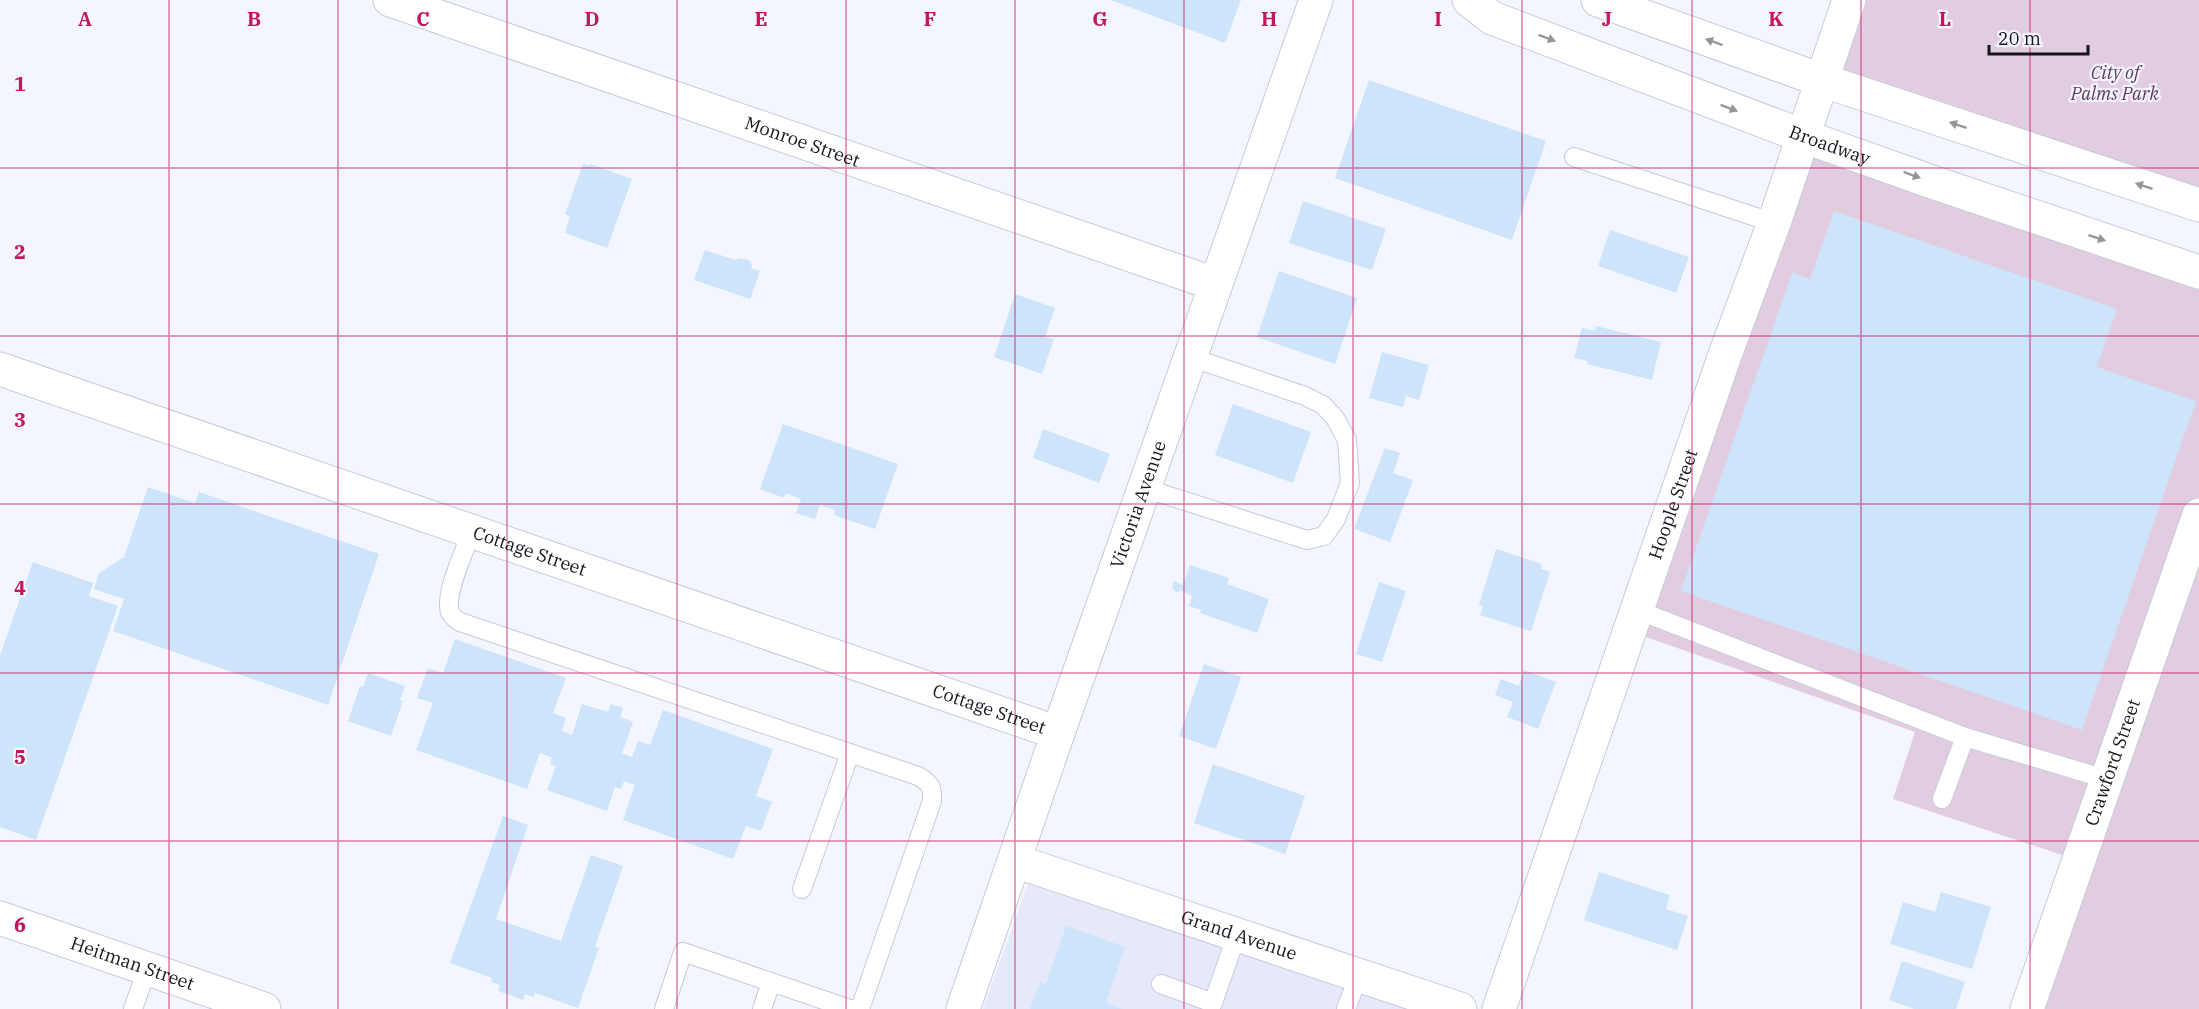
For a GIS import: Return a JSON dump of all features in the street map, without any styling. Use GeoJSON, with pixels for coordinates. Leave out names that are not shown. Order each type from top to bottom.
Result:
{"type":"FeatureCollection","features":[{"type":"Feature","properties":{"kind":"street","name":"Monroe Street"},"geometry":{"type":"LineString","coordinates":[[390,0],[1215,284]]}},
{"type":"Feature","properties":{"kind":"street","name":"Victoria Avenue"},"geometry":{"type":"LineString","coordinates":[[963,1009],[1215,284],[1317,0]]}},
{"type":"Feature","properties":{"kind":"street","name":"Broadway"},"geometry":{"type":"LineString","coordinates":[[1469,0],[1492,18],[1803,136],[2199,272]]}},
{"type":"Feature","properties":{"kind":"street","name":"Hoople Street"},"geometry":{"type":"LineString","coordinates":[[1499,1009],[1725,355],[1774,223],[1849,0]]}},
{"type":"Feature","properties":{"kind":"street"},"geometry":{"type":"LineString","coordinates":[[1614,3],[1821,80],[2199,205]]}},
{"type":"Feature","properties":{"kind":"street","name":"Cottage Street"},"geometry":{"type":"LineString","coordinates":[[0,369],[1058,733]]}},
{"type":"Feature","properties":{"kind":"street","name":"Crawford Street"},"geometry":{"type":"LineString","coordinates":[[2027,1009],[2199,515]]}},
{"type":"Feature","properties":{"kind":"street","name":"Grand Avenue"},"geometry":{"type":"LineString","coordinates":[[1015,861],[1460,1009]]}},
{"type":"Feature","properties":{"kind":"street","name":"Heitman Street"},"geometry":{"type":"LineString","coordinates":[[0,918],[264,1009]]}},
{"type":"Feature","properties":{"kind":"lane"},"geometry":{"type":"LineString","coordinates":[[1574,157],[1774,223]]}},
{"type":"Feature","properties":{"kind":"lane"},"geometry":{"type":"LineString","coordinates":[[1144,488],[1307,540],[1324,536],[1336,519],[1350,483],[1347,440],[1335,418],[1323,405],[1305,396],[1190,357]]}},
{"type":"Feature","properties":{"kind":"lane"},"geometry":{"type":"LineString","coordinates":[[472,531],[450,593],[450,611],[453,617],[460,622],[918,776],[929,782],[933,789],[932,801],[861,1009]]}},
{"type":"Feature","properties":{"kind":"lane"},"geometry":{"type":"LineString","coordinates":[[1637,610],[1965,737],[2106,779]]}},
{"type":"Feature","properties":{"kind":"lane"},"geometry":{"type":"LineString","coordinates":[[1942,799],[1965,737]]}},
{"type":"Feature","properties":{"kind":"lane"},"geometry":{"type":"LineString","coordinates":[[802,889],[850,753]]}},
{"type":"Feature","properties":{"kind":"lane"},"geometry":{"type":"LineString","coordinates":[[1161,984],[1213,1003],[1237,934]]}},
{"type":"Feature","properties":{"kind":"lane"},"geometry":{"type":"LineString","coordinates":[[664,1009],[683,952],[850,1009]]}},
{"type":"Feature","properties":{"kind":"lane"},"geometry":{"type":"LineString","coordinates":[[133,1009],[147,969]]}},
{"type":"Feature","properties":{"kind":"lane"},"geometry":{"type":"LineString","coordinates":[[1346,1009],[1359,975]]}},
{"type":"Feature","properties":{"kind":"lane"},"geometry":{"type":"LineString","coordinates":[[762,1009],[771,982]]}},
{"type":"Feature","properties":{"kind":"shaded area"},"geometry":{"type":"Polygon","coordinates":[[[1028,884],[1406,1009],[983,1009],[1028,884]]]}},
{"type":"Feature","properties":{"kind":"green space","name":"City of Palms Park"},"geometry":{"type":"Polygon","coordinates":[[[1857,0],[2199,0],[2199,200],[1831,75],[1857,0]]]}},
{"type":"Feature","properties":{"kind":"green space"},"geometry":{"type":"Polygon","coordinates":[[[1807,147],[2199,279],[2199,1009],[2033,1009],[2083,862],[1893,799],[1915,732],[1635,633],[1807,147]]]}},
{"type":"Feature","properties":{"kind":"building"},"geometry":{"type":"Polygon","coordinates":[[[1111,0],[1241,0],[1225,43],[1111,0]]]}},
{"type":"Feature","properties":{"kind":"building"},"geometry":{"type":"Polygon","coordinates":[[[1369,80],[1546,141],[1512,240],[1335,178],[1369,80]]]}},
{"type":"Feature","properties":{"kind":"building"},"geometry":{"type":"Polygon","coordinates":[[[583,164],[589,166],[590,164],[632,179],[607,248],[565,233],[570,216],[565,214],[583,164]]]}},
{"type":"Feature","properties":{"kind":"building"},"geometry":{"type":"Polygon","coordinates":[[[1303,201],[1386,229],[1372,270],[1289,243],[1303,201]]]}},
{"type":"Feature","properties":{"kind":"building"},"geometry":{"type":"Polygon","coordinates":[[[1834,211],[2117,309],[2097,367],[2196,401],[2082,730],[1681,591],[1792,273],[1810,279],[1834,211]]]}},
{"type":"Feature","properties":{"kind":"building"},"geometry":{"type":"Polygon","coordinates":[[[1610,230],[1689,257],[1676,293],[1598,266],[1610,230]]]}},
{"type":"Feature","properties":{"kind":"building"},"geometry":{"type":"Polygon","coordinates":[[[705,250],[735,260],[740,258],[749,260],[751,268],[760,271],[750,299],[694,280],[705,250]]]}},
{"type":"Feature","properties":{"kind":"building"},"geometry":{"type":"Polygon","coordinates":[[[1279,271],[1357,298],[1335,364],[1257,337],[1279,271]]]}},
{"type":"Feature","properties":{"kind":"building"},"geometry":{"type":"Polygon","coordinates":[[[1015,294],[1055,308],[1045,337],[1054,339],[1042,374],[994,357],[1015,294]]]}},
{"type":"Feature","properties":{"kind":"building"},"geometry":{"type":"Polygon","coordinates":[[[1596,326],[1661,342],[1652,380],[1587,364],[1588,361],[1574,358],[1582,328],[1595,331],[1596,326]]]}},
{"type":"Feature","properties":{"kind":"building"},"geometry":{"type":"Polygon","coordinates":[[[1382,352],[1429,365],[1419,400],[1406,396],[1403,407],[1369,398],[1382,352]]]}},
{"type":"Feature","properties":{"kind":"building"},"geometry":{"type":"Polygon","coordinates":[[[1233,404],[1311,432],[1293,483],[1215,455],[1233,404]]]}},
{"type":"Feature","properties":{"kind":"building"},"geometry":{"type":"Polygon","coordinates":[[[783,424],[898,464],[875,529],[834,515],[835,510],[820,505],[815,519],[796,513],[801,499],[786,493],[784,498],[760,489],[783,424]]]}},
{"type":"Feature","properties":{"kind":"building"},"geometry":{"type":"Polygon","coordinates":[[[1043,429],[1110,454],[1099,483],[1033,458],[1043,429]]]}},
{"type":"Feature","properties":{"kind":"building"},"geometry":{"type":"Polygon","coordinates":[[[1385,448],[1400,453],[1393,473],[1413,480],[1390,542],[1354,529],[1385,448]]]}},
{"type":"Feature","properties":{"kind":"building"},"geometry":{"type":"Polygon","coordinates":[[[148,487],[195,503],[199,492],[379,554],[328,705],[113,631],[124,599],[94,589],[99,573],[124,557],[148,487]]]}},
{"type":"Feature","properties":{"kind":"building"},"geometry":{"type":"Polygon","coordinates":[[[1496,549],[1542,564],[1541,569],[1550,572],[1531,631],[1480,615],[1483,606],[1479,605],[1496,549]]]}},
{"type":"Feature","properties":{"kind":"building"},"geometry":{"type":"Polygon","coordinates":[[[33,562],[93,583],[89,596],[118,606],[36,840],[0,827],[0,655],[33,562]]]}},
{"type":"Feature","properties":{"kind":"building"},"geometry":{"type":"Polygon","coordinates":[[[1190,565],[1229,578],[1227,584],[1269,599],[1257,633],[1200,613],[1201,610],[1189,606],[1192,596],[1180,590],[1179,593],[1173,590],[1174,581],[1183,585],[1190,565]]]}},
{"type":"Feature","properties":{"kind":"building"},"geometry":{"type":"Polygon","coordinates":[[[1379,582],[1406,591],[1382,662],[1356,654],[1379,582]]]}},
{"type":"Feature","properties":{"kind":"building"},"geometry":{"type":"Polygon","coordinates":[[[455,639],[566,678],[553,713],[566,718],[562,731],[572,735],[582,704],[608,712],[611,704],[623,708],[620,717],[633,722],[622,753],[632,757],[638,741],[650,745],[663,710],[773,749],[756,796],[772,802],[761,831],[746,826],[733,859],[623,820],[635,785],[624,781],[621,789],[615,787],[607,811],[547,790],[556,766],[550,764],[552,758],[540,753],[527,789],[416,750],[433,703],[417,698],[428,668],[443,673],[455,639]]]}},
{"type":"Feature","properties":{"kind":"building"},"geometry":{"type":"Polygon","coordinates":[[[1204,664],[1241,677],[1216,749],[1179,736],[1204,664]]]}},
{"type":"Feature","properties":{"kind":"building"},"geometry":{"type":"Polygon","coordinates":[[[1524,670],[1556,682],[1538,729],[1507,717],[1513,702],[1495,695],[1501,679],[1519,686],[1524,670]]]}},
{"type":"Feature","properties":{"kind":"building"},"geometry":{"type":"Polygon","coordinates":[[[368,673],[405,686],[400,700],[403,701],[391,736],[348,721],[360,686],[363,687],[368,673]]]}},
{"type":"Feature","properties":{"kind":"building"},"geometry":{"type":"Polygon","coordinates":[[[1213,764],[1305,796],[1285,854],[1194,823],[1213,764]]]}},
{"type":"Feature","properties":{"kind":"building"},"geometry":{"type":"Polygon","coordinates":[[[503,816],[528,825],[496,919],[561,941],[591,855],[623,866],[595,947],[599,948],[578,1008],[535,993],[534,997],[525,994],[523,1000],[498,991],[500,985],[491,982],[492,978],[450,963],[503,816]]]}},
{"type":"Feature","properties":{"kind":"building"},"geometry":{"type":"Polygon","coordinates":[[[1599,872],[1670,895],[1666,909],[1688,916],[1677,950],[1584,920],[1599,872]]]}},
{"type":"Feature","properties":{"kind":"building"},"geometry":{"type":"Polygon","coordinates":[[[1941,892],[1991,907],[1972,969],[1890,944],[1903,902],[1935,912],[1941,892]]]}},
{"type":"Feature","properties":{"kind":"building"},"geometry":{"type":"Polygon","coordinates":[[[1066,926],[1125,947],[1106,1003],[1122,1009],[1030,1009],[1040,982],[1046,984],[1066,926]]]}},
{"type":"Feature","properties":{"kind":"building"},"geometry":{"type":"Polygon","coordinates":[[[1902,961],[1965,982],[1956,1009],[1914,1009],[1889,1000],[1902,961]]]}}]}
